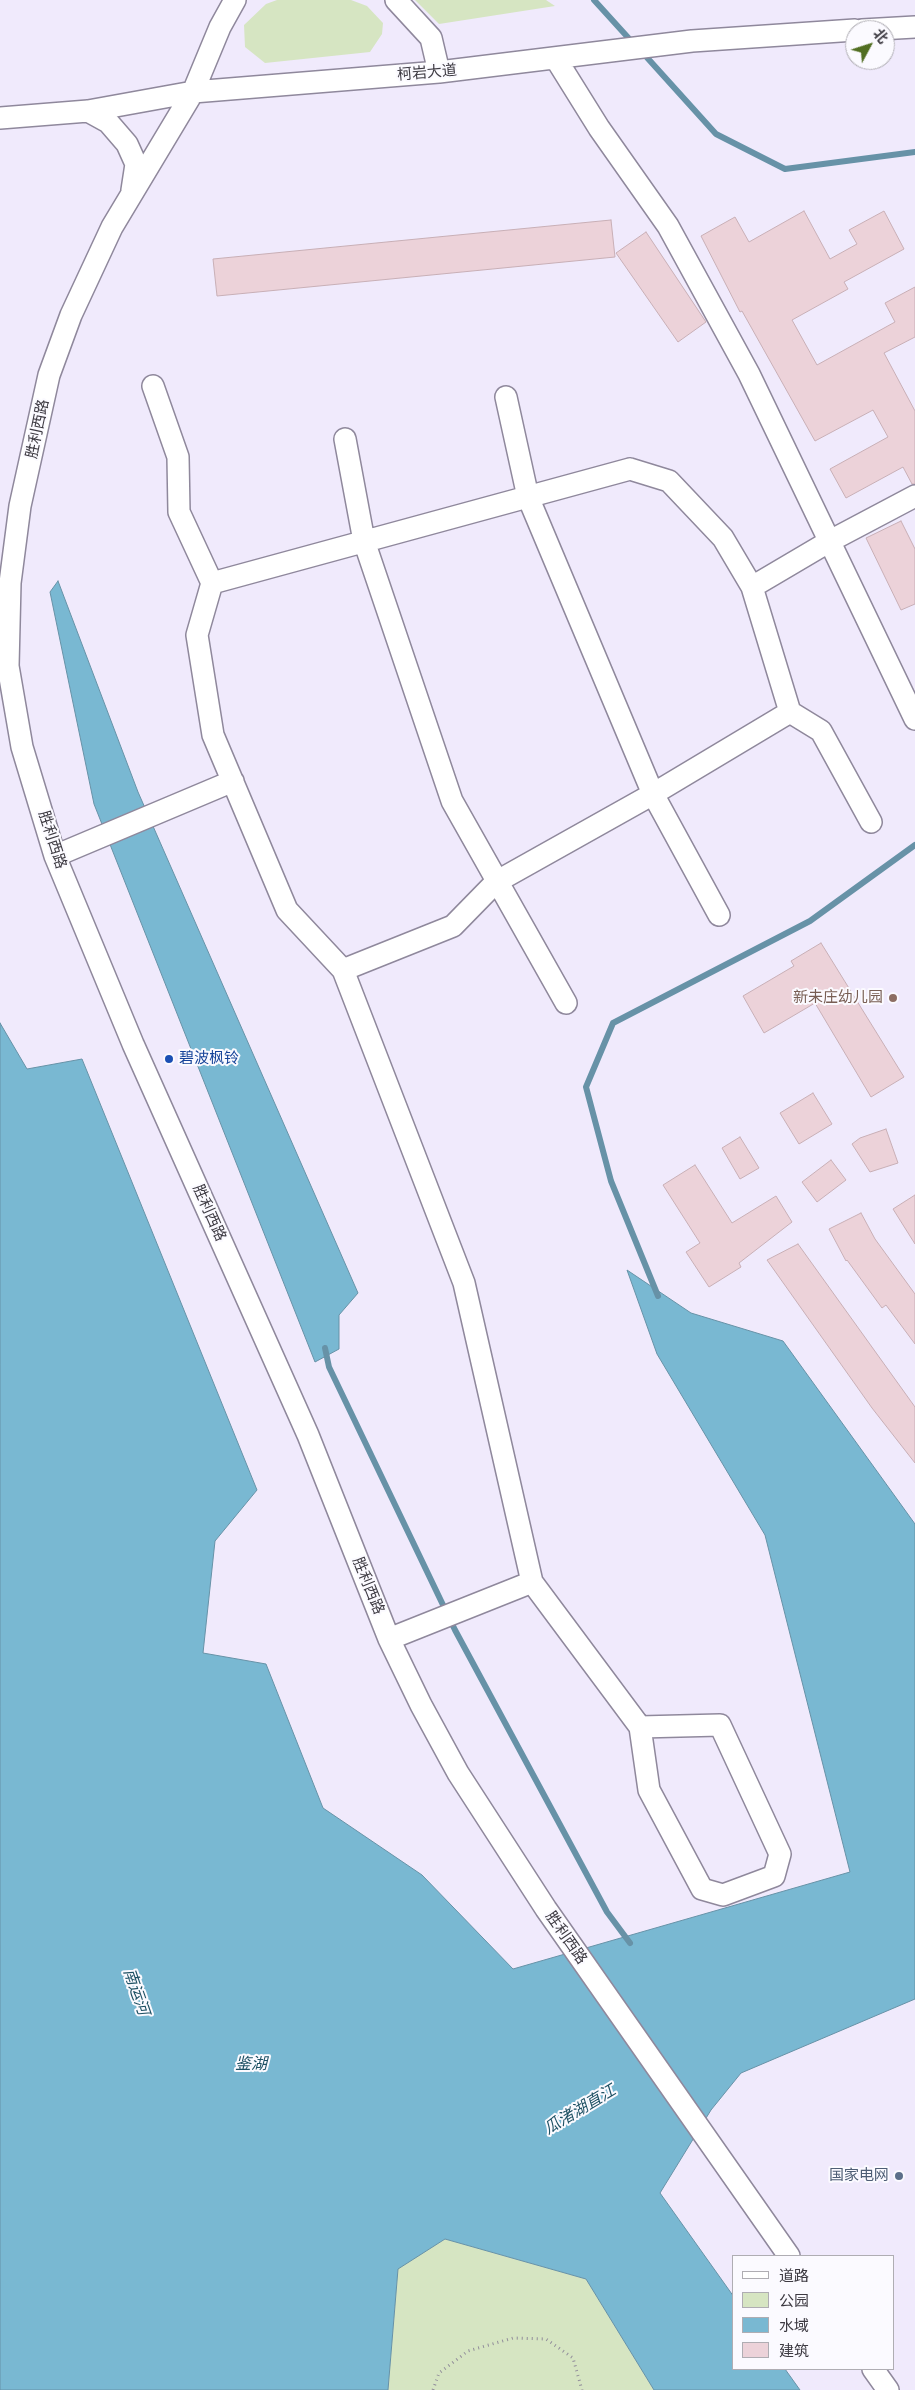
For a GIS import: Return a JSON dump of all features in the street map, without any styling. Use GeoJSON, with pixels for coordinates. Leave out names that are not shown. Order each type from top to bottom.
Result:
{"type":"FeatureCollection","features":[{"type":"Feature","properties":{"kind":"street","name":"胜利西路"},"geometry":{"type":"LineString","coordinates":[[235,0],[220,27],[193,92],[112,227],[71,315],[50,375],[20,506],[10,583],[8,666],[22,747],[55,856],[133,1044],[308,1434],[389,1639],[420,1705],[458,1773],[546,1909],[788,2255]]}},
{"type":"Feature","properties":{"kind":"street"},"geometry":{"type":"LineString","coordinates":[[396,0],[431,38],[439,72]]}},
{"type":"Feature","properties":{"kind":"street"},"geometry":{"type":"LineString","coordinates":[[895,28],[915,26]]}},
{"type":"Feature","properties":{"kind":"street","name":"柯岩大道"},"geometry":{"type":"LineString","coordinates":[[0,118],[88,111],[193,92],[439,72],[692,41],[845,31]]}},
{"type":"Feature","properties":{"kind":"street"},"geometry":{"type":"LineString","coordinates":[[556,59],[599,128],[668,226],[749,374],[915,720]]}},
{"type":"Feature","properties":{"kind":"street"},"geometry":{"type":"LineString","coordinates":[[88,111],[108,122],[127,144],[136,164],[131,196],[112,227]]}},
{"type":"Feature","properties":{"kind":"street"},"geometry":{"type":"LineString","coordinates":[[153,386],[178,458],[179,512],[212,583],[197,635],[213,735],[287,910],[343,970],[464,1283],[532,1582],[640,1727],[649,1790],[702,1889],[723,1894],[774,1876],[780,1854],[720,1725],[640,1727]]}},
{"type":"Feature","properties":{"kind":"street"},"geometry":{"type":"LineString","coordinates":[[506,398],[528,497],[653,794],[719,915]]}},
{"type":"Feature","properties":{"kind":"street"},"geometry":{"type":"LineString","coordinates":[[345,439],[364,542],[452,801],[566,1003]]}},
{"type":"Feature","properties":{"kind":"street"},"geometry":{"type":"LineString","coordinates":[[212,583],[630,469],[670,481],[723,538],[752,587],[790,712],[822,731],[872,822]]}},
{"type":"Feature","properties":{"kind":"street"},"geometry":{"type":"LineString","coordinates":[[752,587],[830,541],[915,496]]}},
{"type":"Feature","properties":{"kind":"street"},"geometry":{"type":"LineString","coordinates":[[343,970],[453,926],[496,882],[653,794],[790,712]]}},
{"type":"Feature","properties":{"kind":"street"},"geometry":{"type":"LineString","coordinates":[[55,856],[233,782]]}},
{"type":"Feature","properties":{"kind":"street"},"geometry":{"type":"LineString","coordinates":[[389,1639],[532,1582]]}},
{"type":"Feature","properties":{"kind":"street"},"geometry":{"type":"LineString","coordinates":[[873,2370],[888,2390]]}},
{"type":"Feature","properties":{"kind":"path"},"geometry":{"type":"LineString","coordinates":[[433,2390],[439,2373],[468,2351],[513,2338],[546,2339],[573,2358],[582,2390]]}},
{"type":"Feature","properties":{"kind":"green space"},"geometry":{"type":"Polygon","coordinates":[[[277,0],[351,0],[367,6],[383,23],[382,34],[370,52],[265,63],[245,47],[244,25],[266,4],[277,0]]]}},
{"type":"Feature","properties":{"kind":"green space"},"geometry":{"type":"Polygon","coordinates":[[[415,0],[546,0],[555,6],[439,24],[415,0]]]}},
{"type":"Feature","properties":{"kind":"green space"},"geometry":{"type":"Polygon","coordinates":[[[445,2239],[586,2279],[654,2390],[388,2390],[398,2268],[445,2239]]]}},
{"type":"Feature","properties":{"kind":"water"},"geometry":{"type":"Polygon","coordinates":[[[58,581],[138,792],[358,1293],[339,1315],[339,1349],[315,1362],[94,804],[50,592],[58,581]]]}},
{"type":"Feature","properties":{"kind":"water","name":"鉴湖"},"geometry":{"type":"Polygon","coordinates":[[[0,1023],[27,1069],[82,1059],[257,1490],[215,1541],[203,1653],[266,1664],[323,1808],[422,1875],[513,1969],[850,1872],[765,1535],[657,1354],[627,1270],[691,1313],[783,1341],[915,1524],[915,1999],[741,2073],[711,2110],[660,2193],[732,2294],[732,2370],[786,2370],[800,2390],[654,2390],[586,2279],[445,2239],[398,2269],[388,2390],[0,2390],[0,1023]]]}},
{"type":"Feature","properties":{"kind":"building"},"geometry":{"type":"Polygon","coordinates":[[[804,211],[830,259],[857,244],[849,230],[884,211],[904,249],[844,282],[848,289],[792,320],[817,365],[895,322],[885,303],[915,287],[915,337],[884,353],[915,411],[915,484],[912,484],[903,467],[846,498],[830,469],[888,437],[873,410],[815,441],[742,311],[740,312],[701,236],[735,217],[749,242],[804,211]]]}},
{"type":"Feature","properties":{"kind":"building"},"geometry":{"type":"Polygon","coordinates":[[[611,220],[615,257],[217,296],[213,259],[611,220]]]}},
{"type":"Feature","properties":{"kind":"building"},"geometry":{"type":"Polygon","coordinates":[[[646,232],[706,322],[678,342],[616,253],[646,232]]]}},
{"type":"Feature","properties":{"kind":"building"},"geometry":{"type":"Polygon","coordinates":[[[901,521],[915,549],[915,604],[901,610],[866,538],[901,521]]]}},
{"type":"Feature","properties":{"kind":"building"},"geometry":{"type":"Polygon","coordinates":[[[821,943],[904,1077],[871,1097],[815,1003],[764,1033],[743,996],[794,966],[791,961],[821,943]]]}},
{"type":"Feature","properties":{"kind":"building"},"geometry":{"type":"Polygon","coordinates":[[[813,1093],[832,1124],[799,1144],[780,1113],[813,1093]]]}},
{"type":"Feature","properties":{"kind":"building"},"geometry":{"type":"Polygon","coordinates":[[[886,1129],[898,1163],[870,1172],[852,1144],[860,1138],[886,1129]]]}},
{"type":"Feature","properties":{"kind":"building"},"geometry":{"type":"Polygon","coordinates":[[[740,1137],[759,1168],[740,1179],[722,1148],[740,1137]]]}},
{"type":"Feature","properties":{"kind":"building"},"geometry":{"type":"Polygon","coordinates":[[[831,1160],[846,1180],[817,1202],[802,1182],[831,1160]]]}},
{"type":"Feature","properties":{"kind":"building"},"geometry":{"type":"Polygon","coordinates":[[[695,1165],[732,1223],[776,1196],[792,1222],[739,1263],[741,1267],[709,1287],[686,1252],[700,1243],[663,1185],[695,1165]]]}},
{"type":"Feature","properties":{"kind":"building"},"geometry":{"type":"Polygon","coordinates":[[[915,1195],[915,1244],[893,1209],[915,1195]]]}},
{"type":"Feature","properties":{"kind":"building"},"geometry":{"type":"Polygon","coordinates":[[[861,1213],[875,1239],[915,1294],[915,1344],[886,1305],[882,1308],[846,1261],[829,1229],[861,1213]]]}},
{"type":"Feature","properties":{"kind":"building"},"geometry":{"type":"Polygon","coordinates":[[[798,1244],[915,1407],[915,1463],[872,1408],[767,1260],[798,1244]]]}},
{"type":"Feature","properties":{"kind":"waterway"},"geometry":{"type":"LineString","coordinates":[[594,0],[633,43]]}},
{"type":"Feature","properties":{"kind":"waterway"},"geometry":{"type":"LineString","coordinates":[[642,52],[716,134],[785,169],[915,152]]}},
{"type":"Feature","properties":{"kind":"waterway"},"geometry":{"type":"LineString","coordinates":[[658,1296],[611,1181],[586,1087],[613,1023],[810,921],[915,845]]}},
{"type":"Feature","properties":{"kind":"waterway"},"geometry":{"type":"LineString","coordinates":[[325,1348],[329,1367],[455,1630],[607,1912],[630,1943]]}},
{"type":"Feature","properties":{"kind":"place","name":"新未庄幼儿园"},"geometry":{"type":"Point","coordinates":[893,998]}},
{"type":"Feature","properties":{"kind":"place","name":"碧波枫铃"},"geometry":{"type":"Point","coordinates":[169,1059]}},
{"type":"Feature","properties":{"kind":"place","name":"国家电网"},"geometry":{"type":"Point","coordinates":[899,2176]}},
{"type":"Feature","properties":{"kind":"water label","name":"南运河"},"geometry":{"type":"Point","coordinates":[136,1992]}},
{"type":"Feature","properties":{"kind":"water label","name":"瓜渚湖直江"},"geometry":{"type":"Point","coordinates":[580,2110]}}]}
